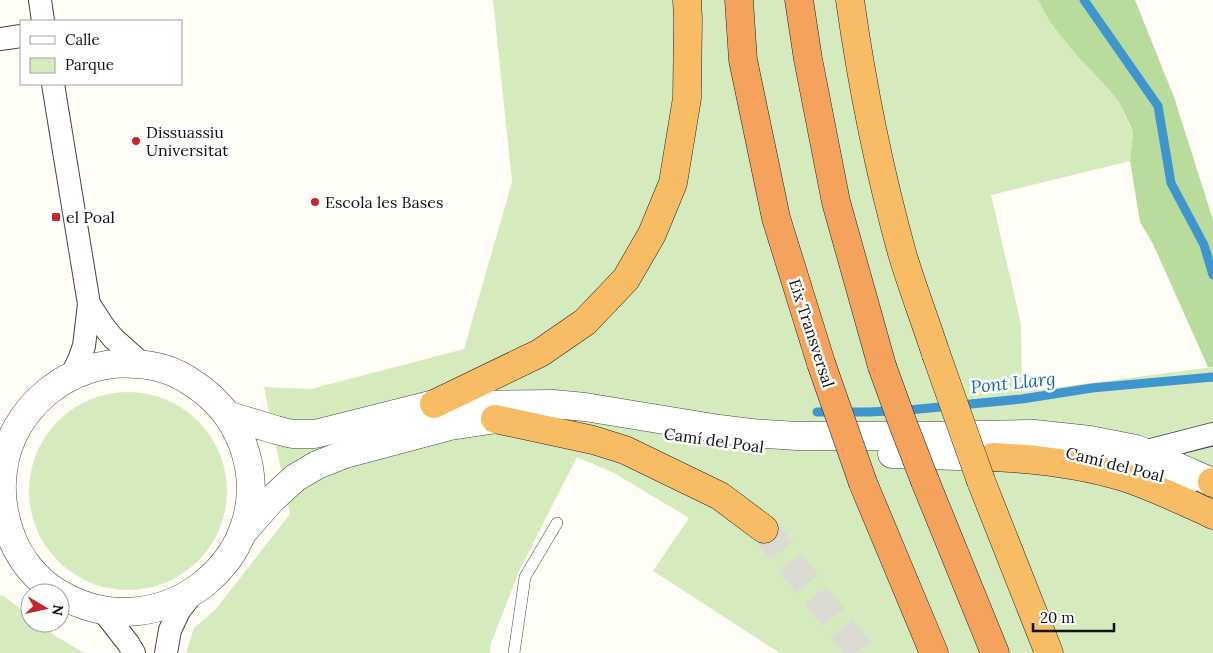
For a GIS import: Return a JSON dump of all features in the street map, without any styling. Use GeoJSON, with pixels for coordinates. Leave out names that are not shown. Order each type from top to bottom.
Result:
{"type":"FeatureCollection","features":[{"type":"Feature","properties":{"kind":"highway"},"geometry":{"type":"LineString","coordinates":[[434,404],[540,353],[585,322],[626,280],[652,234],[673,183],[687,98],[687,0]]}},
{"type":"Feature","properties":{"kind":"highway","name":"Eix Transversal"},"geometry":{"type":"LineString","coordinates":[[739,0],[744,60],[776,218],[821,363],[863,483],[934,653]]}},
{"type":"Feature","properties":{"kind":"highway"},"geometry":{"type":"LineString","coordinates":[[799,0],[808,59],[836,202],[882,366],[925,481],[995,653]]}},
{"type":"Feature","properties":{"kind":"highway"},"geometry":{"type":"LineString","coordinates":[[850,0],[874,142],[902,254],[936,354],[987,469],[1049,653]]}},
{"type":"Feature","properties":{"kind":"highway"},"geometry":{"type":"LineString","coordinates":[[495,419],[593,440],[625,450],[720,496],[764,529]]}},
{"type":"Feature","properties":{"kind":"highway"},"geometry":{"type":"LineString","coordinates":[[987,469],[1012,458],[1046,461],[1094,470],[1151,487],[1213,515]]}},
{"type":"Feature","properties":{"kind":"street"},"geometry":{"type":"LineString","coordinates":[[40,0],[43,20]]}},
{"type":"Feature","properties":{"kind":"street"},"geometry":{"type":"LineString","coordinates":[[0,39],[20,36]]}},
{"type":"Feature","properties":{"kind":"street"},"geometry":{"type":"LineString","coordinates":[[53,85],[90,304],[84,346],[71,376]]}},
{"type":"Feature","properties":{"kind":"street"},"geometry":{"type":"LineString","coordinates":[[90,304],[113,338],[142,364]]}},
{"type":"Feature","properties":{"kind":"street"},"geometry":{"type":"LineString","coordinates":[[44,583],[10,549],[12,540],[2,498],[5,446],[22,419],[49,390],[84,370],[113,364],[142,364],[167,370],[190,381],[210,396],[227,415],[240,438],[249,464],[251,492],[247,519],[233,553],[219,572],[206,584],[181,601],[156,610],[130,613],[103,611],[70,600]]}},
{"type":"Feature","properties":{"kind":"street","name":"Camí del Poal"},"geometry":{"type":"LineString","coordinates":[[227,415],[292,434],[315,434],[434,404],[553,404],[585,407],[726,430],[778,435],[925,436],[1034,434],[1090,440],[1136,449],[1213,482]]}},
{"type":"Feature","properties":{"kind":"street","name":"Camí del Poal"},"geometry":{"type":"LineString","coordinates":[[243,532],[271,500],[295,478],[317,465],[346,454],[450,426],[495,419],[574,418],[719,443],[987,469],[1026,448],[1068,450],[1133,465],[1185,483],[1200,484],[1213,482]]}},
{"type":"Feature","properties":{"kind":"street","name":"Camí del Poal"},"geometry":{"type":"LineString","coordinates":[[1143,452],[1213,434]]}},
{"type":"Feature","properties":{"kind":"street"},"geometry":{"type":"LineString","coordinates":[[166,653],[170,630],[179,611],[192,594]]}},
{"type":"Feature","properties":{"kind":"street"},"geometry":{"type":"LineString","coordinates":[[103,611],[134,653]]}},
{"type":"Feature","properties":{"kind":"lane"},"geometry":{"type":"LineString","coordinates":[[514,653],[525,577],[557,523]]}},
{"type":"Feature","properties":{"kind":"green space"},"geometry":{"type":"Polygon","coordinates":[[[493,0],[1038,0],[1059,34],[1119,102],[1133,133],[1130,161],[991,195],[1021,324],[1022,392],[1213,367],[1213,653],[780,653],[653,571],[689,518],[614,473],[577,457],[520,569],[491,643],[490,653],[186,653],[194,628],[215,610],[290,514],[264,387],[311,389],[464,349],[512,182],[493,0]]]}},
{"type":"Feature","properties":{"kind":"green space"},"geometry":{"type":"Polygon","coordinates":[[[1038,0],[1135,0],[1174,97],[1213,220],[1213,367],[1208,367],[1153,244],[1140,222],[1130,161],[1133,133],[1131,127],[1119,102],[1059,34],[1038,0]]]}},
{"type":"Feature","properties":{"kind":"green space"},"geometry":{"type":"Polygon","coordinates":[[[128,392],[157,396],[175,404],[198,421],[215,444],[223,462],[227,491],[223,520],[215,538],[198,561],[175,578],[157,586],[128,590],[99,586],[81,578],[58,561],[41,538],[33,520],[29,491],[33,462],[41,444],[58,421],[81,404],[99,396],[128,392]]]}},
{"type":"Feature","properties":{"kind":"green space"},"geometry":{"type":"Polygon","coordinates":[[[0,595],[20,609],[20,633],[51,633],[84,653],[0,653],[0,595]]]}},
{"type":"Feature","properties":{"kind":"waterway"},"geometry":{"type":"LineString","coordinates":[[1084,0],[1158,106],[1171,183],[1204,245],[1213,275]]}},
{"type":"Feature","properties":{"kind":"waterway","name":"Pont Llarg"},"geometry":{"type":"LineString","coordinates":[[817,412],[909,410],[1022,399],[1092,388],[1213,377]]}},
{"type":"Feature","properties":{"kind":"tunnel"},"geometry":{"type":"LineString","coordinates":[[764,529],[860,653]]}},
{"type":"Feature","properties":{"kind":"place","name":"Dissuassiu Universitat"},"geometry":{"type":"Point","coordinates":[136,141]}},
{"type":"Feature","properties":{"kind":"place","name":"Escola les Bases"},"geometry":{"type":"Point","coordinates":[315,202]}},
{"type":"Feature","properties":{"kind":"place","name":"el Poal"},"geometry":{"type":"Point","coordinates":[56,217]}}]}
